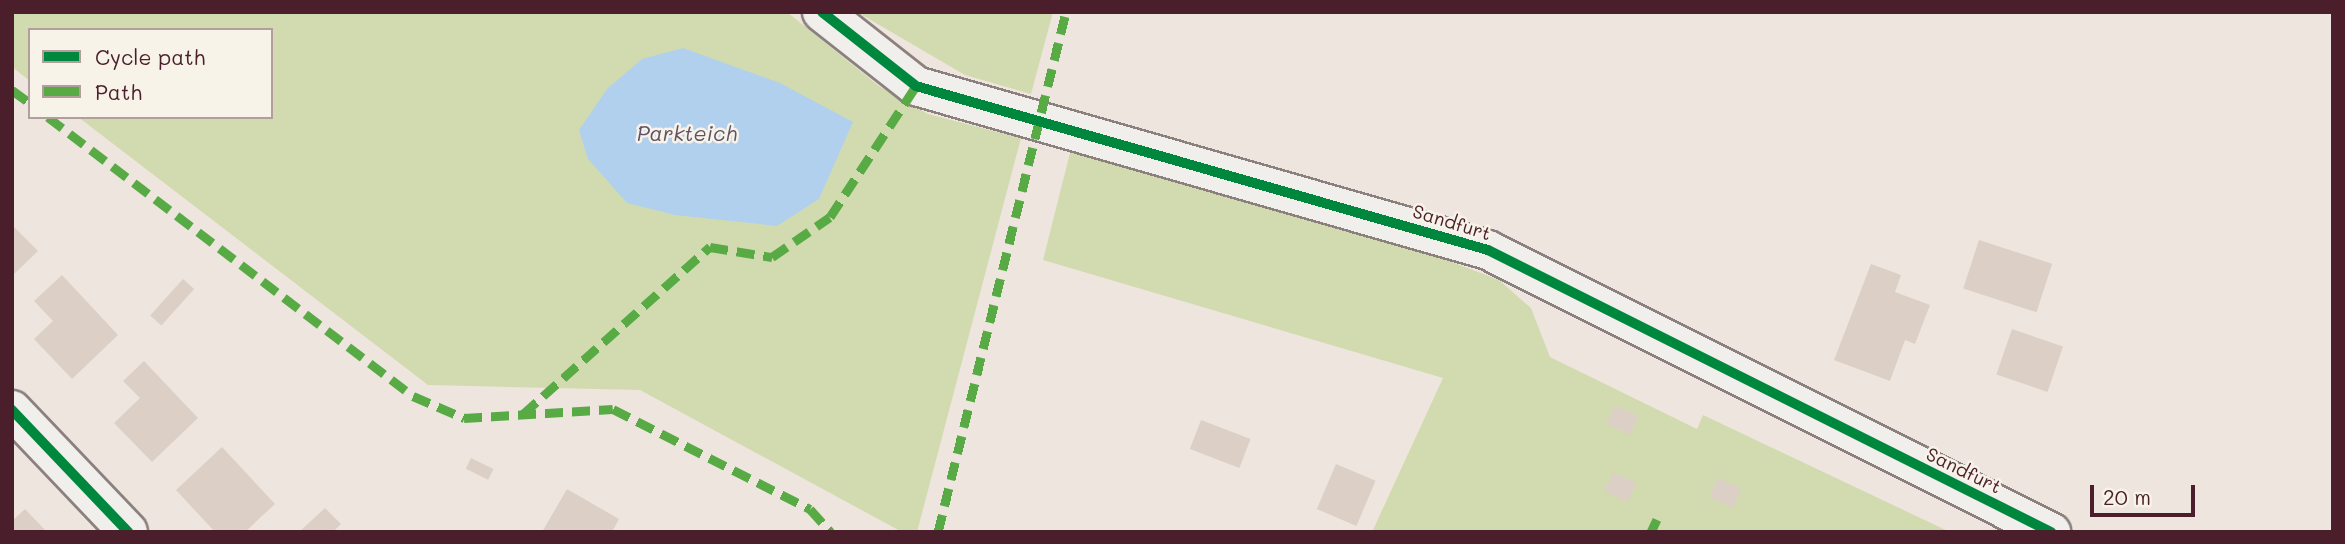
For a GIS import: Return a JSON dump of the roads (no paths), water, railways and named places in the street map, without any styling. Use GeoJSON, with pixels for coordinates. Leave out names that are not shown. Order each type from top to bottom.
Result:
{"type":"FeatureCollection","features":[{"type":"Feature","properties":{"kind":"street","name":"Sandfurt"},"geometry":{"type":"LineString","coordinates":[[822,12],[916,86],[1488,250],[2051,532]]}},
{"type":"Feature","properties":{"kind":"street"},"geometry":{"type":"LineString","coordinates":[[12,410],[128,532]]}},
{"type":"Feature","properties":{"kind":"water","name":"Parkteich"},"geometry":{"type":"Polygon","coordinates":[[[683,48],[780,83],[853,122],[819,199],[777,226],[675,215],[627,203],[588,159],[579,130],[607,89],[642,59],[683,48]]]}}]}
